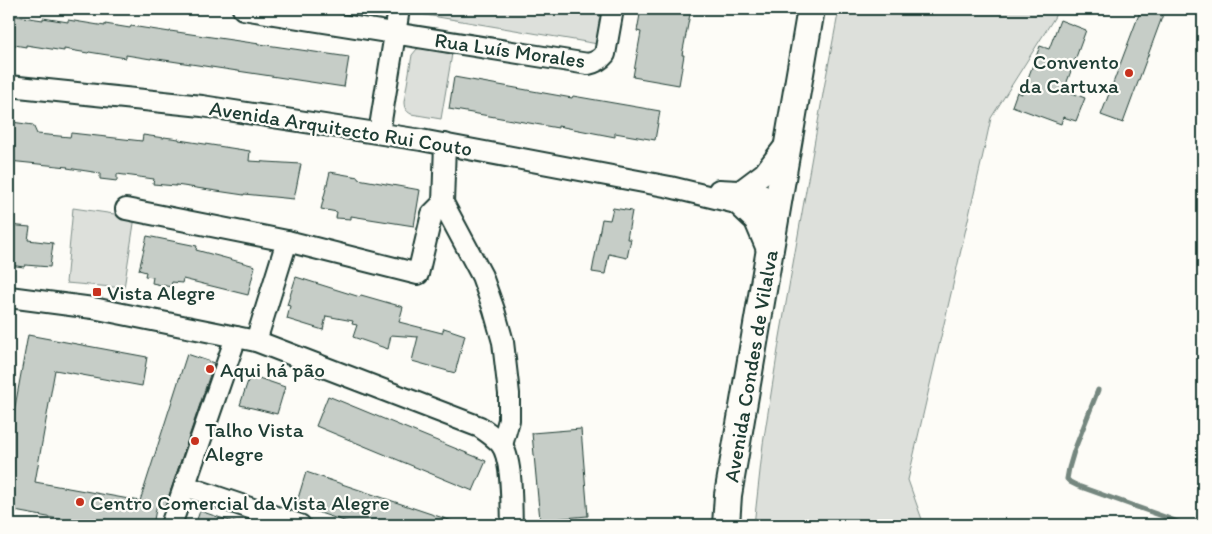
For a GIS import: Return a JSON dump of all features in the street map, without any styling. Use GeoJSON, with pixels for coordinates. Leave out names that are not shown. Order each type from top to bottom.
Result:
{"type":"FeatureCollection","features":[{"type":"Feature","properties":{"kind":"main road","name":"Avenida Condes de Vilalva"},"geometry":{"type":"LineString","coordinates":[[726,525],[728,495],[811,9]]}},
{"type":"Feature","properties":{"kind":"street","name":"Rua Luís Morales"},"geometry":{"type":"LineString","coordinates":[[243,9],[588,64],[601,59],[605,54],[613,9]]}},
{"type":"Feature","properties":{"kind":"street"},"geometry":{"type":"LineString","coordinates":[[379,133],[400,9]]}},
{"type":"Feature","properties":{"kind":"street","name":"Avenida Arquitecto Rui Couto"},"geometry":{"type":"LineString","coordinates":[[9,86],[202,106],[445,144],[738,197],[758,192],[777,207]]}},
{"type":"Feature","properties":{"kind":"street"},"geometry":{"type":"LineString","coordinates":[[738,197],[764,174],[788,142]]}},
{"type":"Feature","properties":{"kind":"street"},"geometry":{"type":"LineString","coordinates":[[445,144],[443,203],[482,276],[503,342],[509,394],[509,420],[502,445]]}},
{"type":"Feature","properties":{"kind":"street","name":"Avenida Arquitecto Rui Couto"},"geometry":{"type":"LineString","coordinates":[[738,197],[755,221],[769,254]]}},
{"type":"Feature","properties":{"kind":"street"},"geometry":{"type":"LineString","coordinates":[[126,209],[287,241],[418,274],[432,214],[443,203]]}},
{"type":"Feature","properties":{"kind":"street"},"geometry":{"type":"LineString","coordinates":[[256,341],[287,241]]}},
{"type":"Feature","properties":{"kind":"street"},"geometry":{"type":"LineString","coordinates":[[9,297],[93,308],[256,341],[480,427],[502,445],[507,457],[512,525]]}},
{"type":"Feature","properties":{"kind":"street"},"geometry":{"type":"LineString","coordinates":[[171,525],[236,338]]}},
{"type":"Feature","properties":{"kind":"street"},"geometry":{"type":"LineString","coordinates":[[185,486],[300,525]]}},
{"type":"Feature","properties":{"kind":"shaded area"},"geometry":{"type":"Polygon","coordinates":[[[421,9],[604,9],[598,44],[420,14],[421,9]]]}},
{"type":"Feature","properties":{"kind":"shaded area"},"geometry":{"type":"Polygon","coordinates":[[[839,9],[1058,9],[991,118],[908,480],[924,525],[754,525],[763,444],[780,337],[839,9]]]}},
{"type":"Feature","properties":{"kind":"shaded area"},"geometry":{"type":"Polygon","coordinates":[[[422,48],[452,54],[441,119],[411,114],[404,106],[412,55],[417,49],[422,48]]]}},
{"type":"Feature","properties":{"kind":"shaded area"},"geometry":{"type":"Polygon","coordinates":[[[73,208],[135,217],[124,288],[66,283],[73,208]]]}},
{"type":"Feature","properties":{"kind":"building"},"geometry":{"type":"Polygon","coordinates":[[[641,9],[691,9],[682,55],[684,55],[679,85],[633,77],[641,32],[637,31],[641,9]]]}},
{"type":"Feature","properties":{"kind":"building","name":"Convento da Cartuxa"},"geometry":{"type":"Polygon","coordinates":[[[1141,9],[1165,9],[1123,123],[1101,115],[1141,9]]]}},
{"type":"Feature","properties":{"kind":"building"},"geometry":{"type":"Polygon","coordinates":[[[9,15],[43,20],[43,18],[68,22],[68,20],[105,26],[105,24],[130,28],[131,26],[349,57],[344,87],[151,58],[126,55],[126,58],[64,49],[64,51],[9,44],[9,15]]]}},
{"type":"Feature","properties":{"kind":"building"},"geometry":{"type":"Polygon","coordinates":[[[1060,20],[1086,30],[1064,90],[1085,98],[1076,121],[1063,117],[1061,124],[1012,106],[1017,92],[1022,94],[1040,46],[1049,49],[1060,20]]]}},
{"type":"Feature","properties":{"kind":"building"},"geometry":{"type":"Polygon","coordinates":[[[454,77],[572,98],[573,96],[660,111],[655,140],[615,133],[615,137],[449,109],[454,77]]]}},
{"type":"Feature","properties":{"kind":"building"},"geometry":{"type":"Polygon","coordinates":[[[12,122],[33,125],[37,134],[70,137],[71,133],[142,141],[143,135],[164,137],[250,151],[249,161],[301,164],[294,199],[153,184],[154,179],[117,174],[117,181],[100,179],[100,173],[68,167],[9,161],[12,122]]]}},
{"type":"Feature","properties":{"kind":"building"},"geometry":{"type":"Polygon","coordinates":[[[330,172],[420,190],[414,226],[351,216],[351,219],[336,218],[337,212],[321,209],[330,172]]]}},
{"type":"Feature","properties":{"kind":"building"},"geometry":{"type":"Polygon","coordinates":[[[613,208],[632,211],[627,239],[631,239],[627,258],[609,254],[605,274],[592,272],[602,219],[610,220],[613,208]]]}},
{"type":"Feature","properties":{"kind":"building"},"geometry":{"type":"Polygon","coordinates":[[[9,225],[30,227],[28,240],[53,243],[50,267],[9,265],[9,225]]]}},
{"type":"Feature","properties":{"kind":"building"},"geometry":{"type":"Polygon","coordinates":[[[147,236],[197,246],[196,250],[255,266],[248,295],[183,279],[182,283],[172,282],[171,287],[152,283],[153,277],[145,276],[146,272],[139,270],[147,236]]]}},
{"type":"Feature","properties":{"kind":"building"},"geometry":{"type":"Polygon","coordinates":[[[296,277],[360,297],[361,295],[403,307],[399,322],[442,333],[444,328],[465,335],[455,373],[412,361],[418,337],[391,335],[388,349],[353,337],[357,325],[352,324],[353,321],[326,316],[323,330],[287,319],[290,306],[287,305],[296,277]]]}},
{"type":"Feature","properties":{"kind":"building"},"geometry":{"type":"Polygon","coordinates":[[[28,335],[147,357],[142,386],[55,370],[35,482],[140,501],[187,354],[214,363],[165,507],[157,504],[153,525],[92,525],[9,510],[9,440],[28,335]]]}},
{"type":"Feature","properties":{"kind":"building"},"geometry":{"type":"Polygon","coordinates":[[[250,375],[285,387],[277,414],[240,405],[250,375]]]}},
{"type":"Feature","properties":{"kind":"building"},"geometry":{"type":"Polygon","coordinates":[[[328,396],[486,461],[473,491],[316,426],[328,396]]]}},
{"type":"Feature","properties":{"kind":"building"},"geometry":{"type":"Polygon","coordinates":[[[581,429],[588,516],[540,520],[532,433],[581,429]]]}},
{"type":"Feature","properties":{"kind":"building"},"geometry":{"type":"Polygon","coordinates":[[[306,472],[458,523],[457,525],[356,525],[296,505],[306,472]]]}},
{"type":"Feature","properties":{"kind":"building"},"geometry":{"type":"Polygon","coordinates":[[[200,511],[236,523],[235,525],[195,525],[200,511]]]}},
{"type":"Feature","properties":{"kind":"waterway"},"geometry":{"type":"LineString","coordinates":[[1098,390],[1074,451],[1067,479],[1078,486],[1185,525]]}},
{"type":"Feature","properties":{"kind":"place","name":"Convento da Cartuxa"},"geometry":{"type":"Point","coordinates":[1129,73]}},
{"type":"Feature","properties":{"kind":"place","name":"Vista Alegre"},"geometry":{"type":"Point","coordinates":[97,292]}},
{"type":"Feature","properties":{"kind":"place","name":"Aqui há pão"},"geometry":{"type":"Point","coordinates":[210,369]}},
{"type":"Feature","properties":{"kind":"place","name":"Talho Vista Alegre"},"geometry":{"type":"Point","coordinates":[195,441]}},
{"type":"Feature","properties":{"kind":"place","name":"Centro Comercial da Vista Alegre"},"geometry":{"type":"Point","coordinates":[80,502]}}]}
